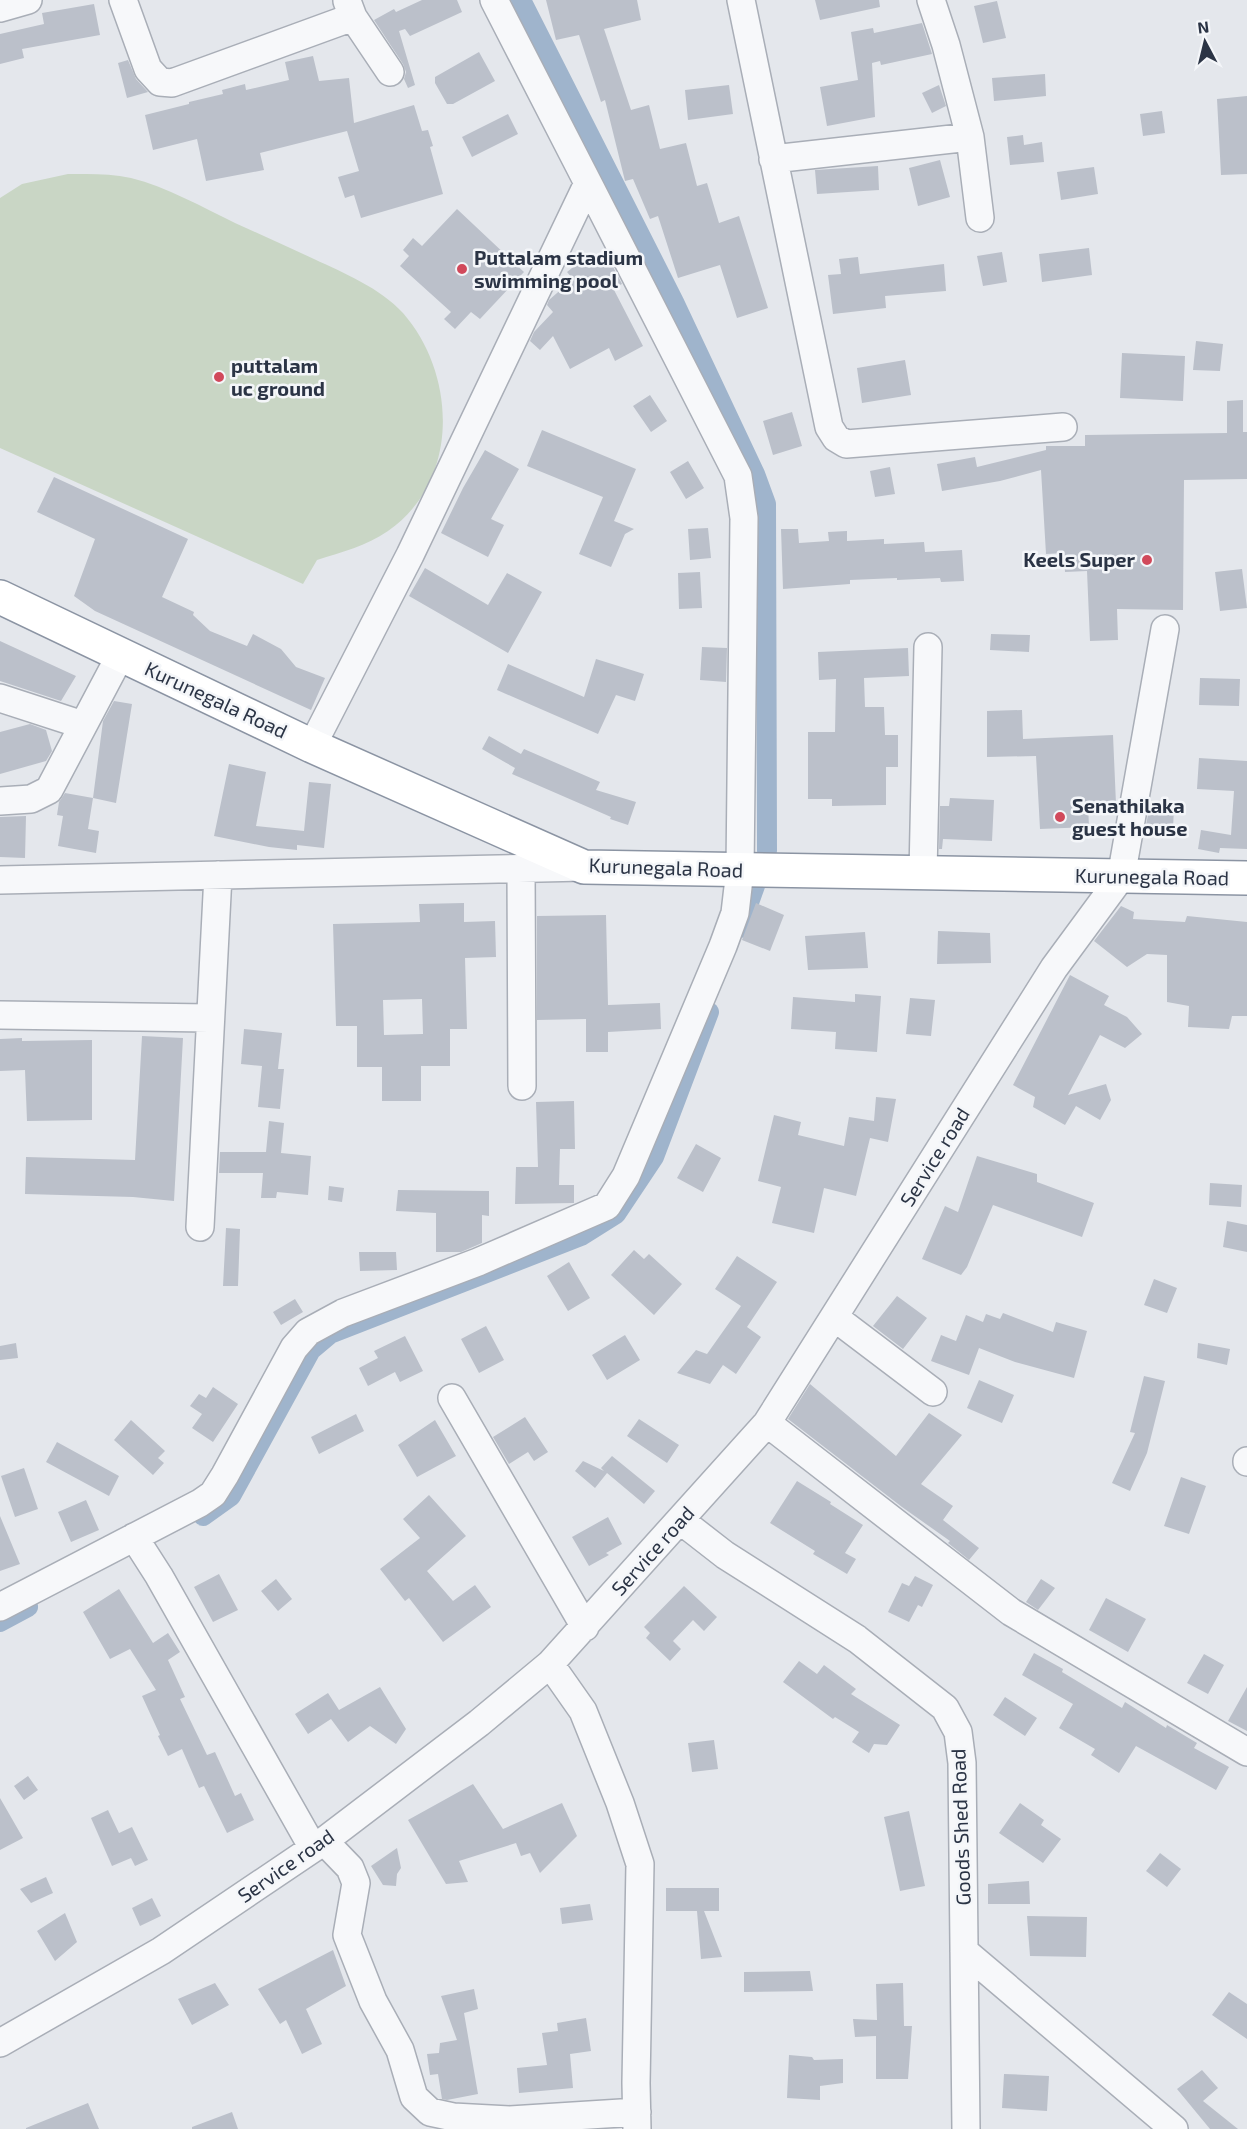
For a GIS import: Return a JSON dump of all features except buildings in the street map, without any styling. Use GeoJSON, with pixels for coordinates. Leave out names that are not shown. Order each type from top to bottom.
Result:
{"type":"FeatureCollection","features":[{"type":"Feature","properties":{"kind":"highway","name":"Kurunegala Road"},"geometry":{"type":"LineString","coordinates":[[0,597],[312,746],[584,867],[1247,878]]}},
{"type":"Feature","properties":{"kind":"street"},"geometry":{"type":"LineString","coordinates":[[0,8],[28,0]]}},
{"type":"Feature","properties":{"kind":"street"},"geometry":{"type":"LineString","coordinates":[[123,0],[148,69],[160,82],[172,83],[350,8],[390,72]]}},
{"type":"Feature","properties":{"kind":"street"},"geometry":{"type":"LineString","coordinates":[[0,1607],[135,1539],[213,1494],[294,1348],[308,1332],[343,1313],[478,1262],[607,1206],[626,1176],[735,913],[740,870],[744,518],[738,476],[494,0]]}},
{"type":"Feature","properties":{"kind":"street"},"geometry":{"type":"LineString","coordinates":[[741,0],[829,427],[836,438],[846,444],[1063,427]]}},
{"type":"Feature","properties":{"kind":"street"},"geometry":{"type":"LineString","coordinates":[[931,0],[946,45],[970,137],[980,218]]}},
{"type":"Feature","properties":{"kind":"street"},"geometry":{"type":"LineString","coordinates":[[773,159],[970,137]]}},
{"type":"Feature","properties":{"kind":"street"},"geometry":{"type":"LineString","coordinates":[[312,746],[410,555],[588,183]]}},
{"type":"Feature","properties":{"kind":"street"},"geometry":{"type":"LineString","coordinates":[[1121,877],[1165,629]]}},
{"type":"Feature","properties":{"kind":"street"},"geometry":{"type":"LineString","coordinates":[[922,873],[928,647]]}},
{"type":"Feature","properties":{"kind":"street"},"geometry":{"type":"LineString","coordinates":[[0,801],[31,799],[49,790],[121,654]]}},
{"type":"Feature","properties":{"kind":"street"},"geometry":{"type":"LineString","coordinates":[[0,698],[83,726]]}},
{"type":"Feature","properties":{"kind":"street"},"geometry":{"type":"LineString","coordinates":[[0,880],[584,867]]}},
{"type":"Feature","properties":{"kind":"street"},"geometry":{"type":"LineString","coordinates":[[521,869],[522,1086]]}},
{"type":"Feature","properties":{"kind":"street"},"geometry":{"type":"LineString","coordinates":[[200,1227],[218,875]]}},
{"type":"Feature","properties":{"kind":"street","name":"Service road"},"geometry":{"type":"LineString","coordinates":[[0,2043],[161,1951],[319,1844],[479,1723],[550,1664],[767,1423],[1054,968],[1121,877]]}},
{"type":"Feature","properties":{"kind":"street"},"geometry":{"type":"LineString","coordinates":[[0,1015],[209,1018]]}},
{"type":"Feature","properties":{"kind":"street"},"geometry":{"type":"LineString","coordinates":[[834,1317],[933,1392]]}},
{"type":"Feature","properties":{"kind":"street"},"geometry":{"type":"LineString","coordinates":[[452,1398],[585,1627]]}},
{"type":"Feature","properties":{"kind":"street"},"geometry":{"type":"LineString","coordinates":[[767,1423],[1011,1612],[1247,1752]]}},
{"type":"Feature","properties":{"kind":"street","name":"Goods Shed Road"},"geometry":{"type":"LineString","coordinates":[[680,1520],[725,1555],[857,1639],[945,1708],[958,1732],[962,1763],[966,2129]]}},
{"type":"Feature","properties":{"kind":"street"},"geometry":{"type":"LineString","coordinates":[[135,1539],[319,1844],[350,1868],[356,1883],[347,1935],[374,2001],[400,2050],[414,2097],[430,2112],[509,2124],[637,2121],[640,1864],[620,1803],[584,1711],[550,1664]]}},
{"type":"Feature","properties":{"kind":"street"},"geometry":{"type":"LineString","coordinates":[[964,1951],[1174,2129]]}},
{"type":"Feature","properties":{"kind":"green space","name":"puttalam uc ground"},"geometry":{"type":"Polygon","coordinates":[[[68,174],[123,176],[171,192],[349,276],[394,304],[421,338],[434,366],[441,396],[443,426],[439,456],[428,485],[412,510],[388,531],[371,541],[317,560],[303,584],[0,448],[0,198],[22,184],[68,174]]]}},
{"type":"Feature","properties":{"kind":"waterway"},"geometry":{"type":"LineString","coordinates":[[521,0],[674,302],[755,474],[766,504],[767,851]]}},
{"type":"Feature","properties":{"kind":"waterway"},"geometry":{"type":"LineString","coordinates":[[740,928],[756,883]]}},
{"type":"Feature","properties":{"kind":"waterway"},"geometry":{"type":"LineString","coordinates":[[203,1516],[231,1496],[311,1350],[330,1334],[581,1236],[616,1214],[654,1157],[709,1012]]}},
{"type":"Feature","properties":{"kind":"waterway"},"geometry":{"type":"LineString","coordinates":[[0,1622],[28,1607]]}},
{"type":"Feature","properties":{"kind":"place","name":"Puttalam stadium swimming pool"},"geometry":{"type":"Point","coordinates":[462,269]}},
{"type":"Feature","properties":{"kind":"place","name":"puttalam uc ground"},"geometry":{"type":"Point","coordinates":[219,377]}},
{"type":"Feature","properties":{"kind":"place","name":"Keels Super"},"geometry":{"type":"Point","coordinates":[1147,560]}},
{"type":"Feature","properties":{"kind":"place","name":"Senathilaka guest house"},"geometry":{"type":"Point","coordinates":[1060,817]}}]}
